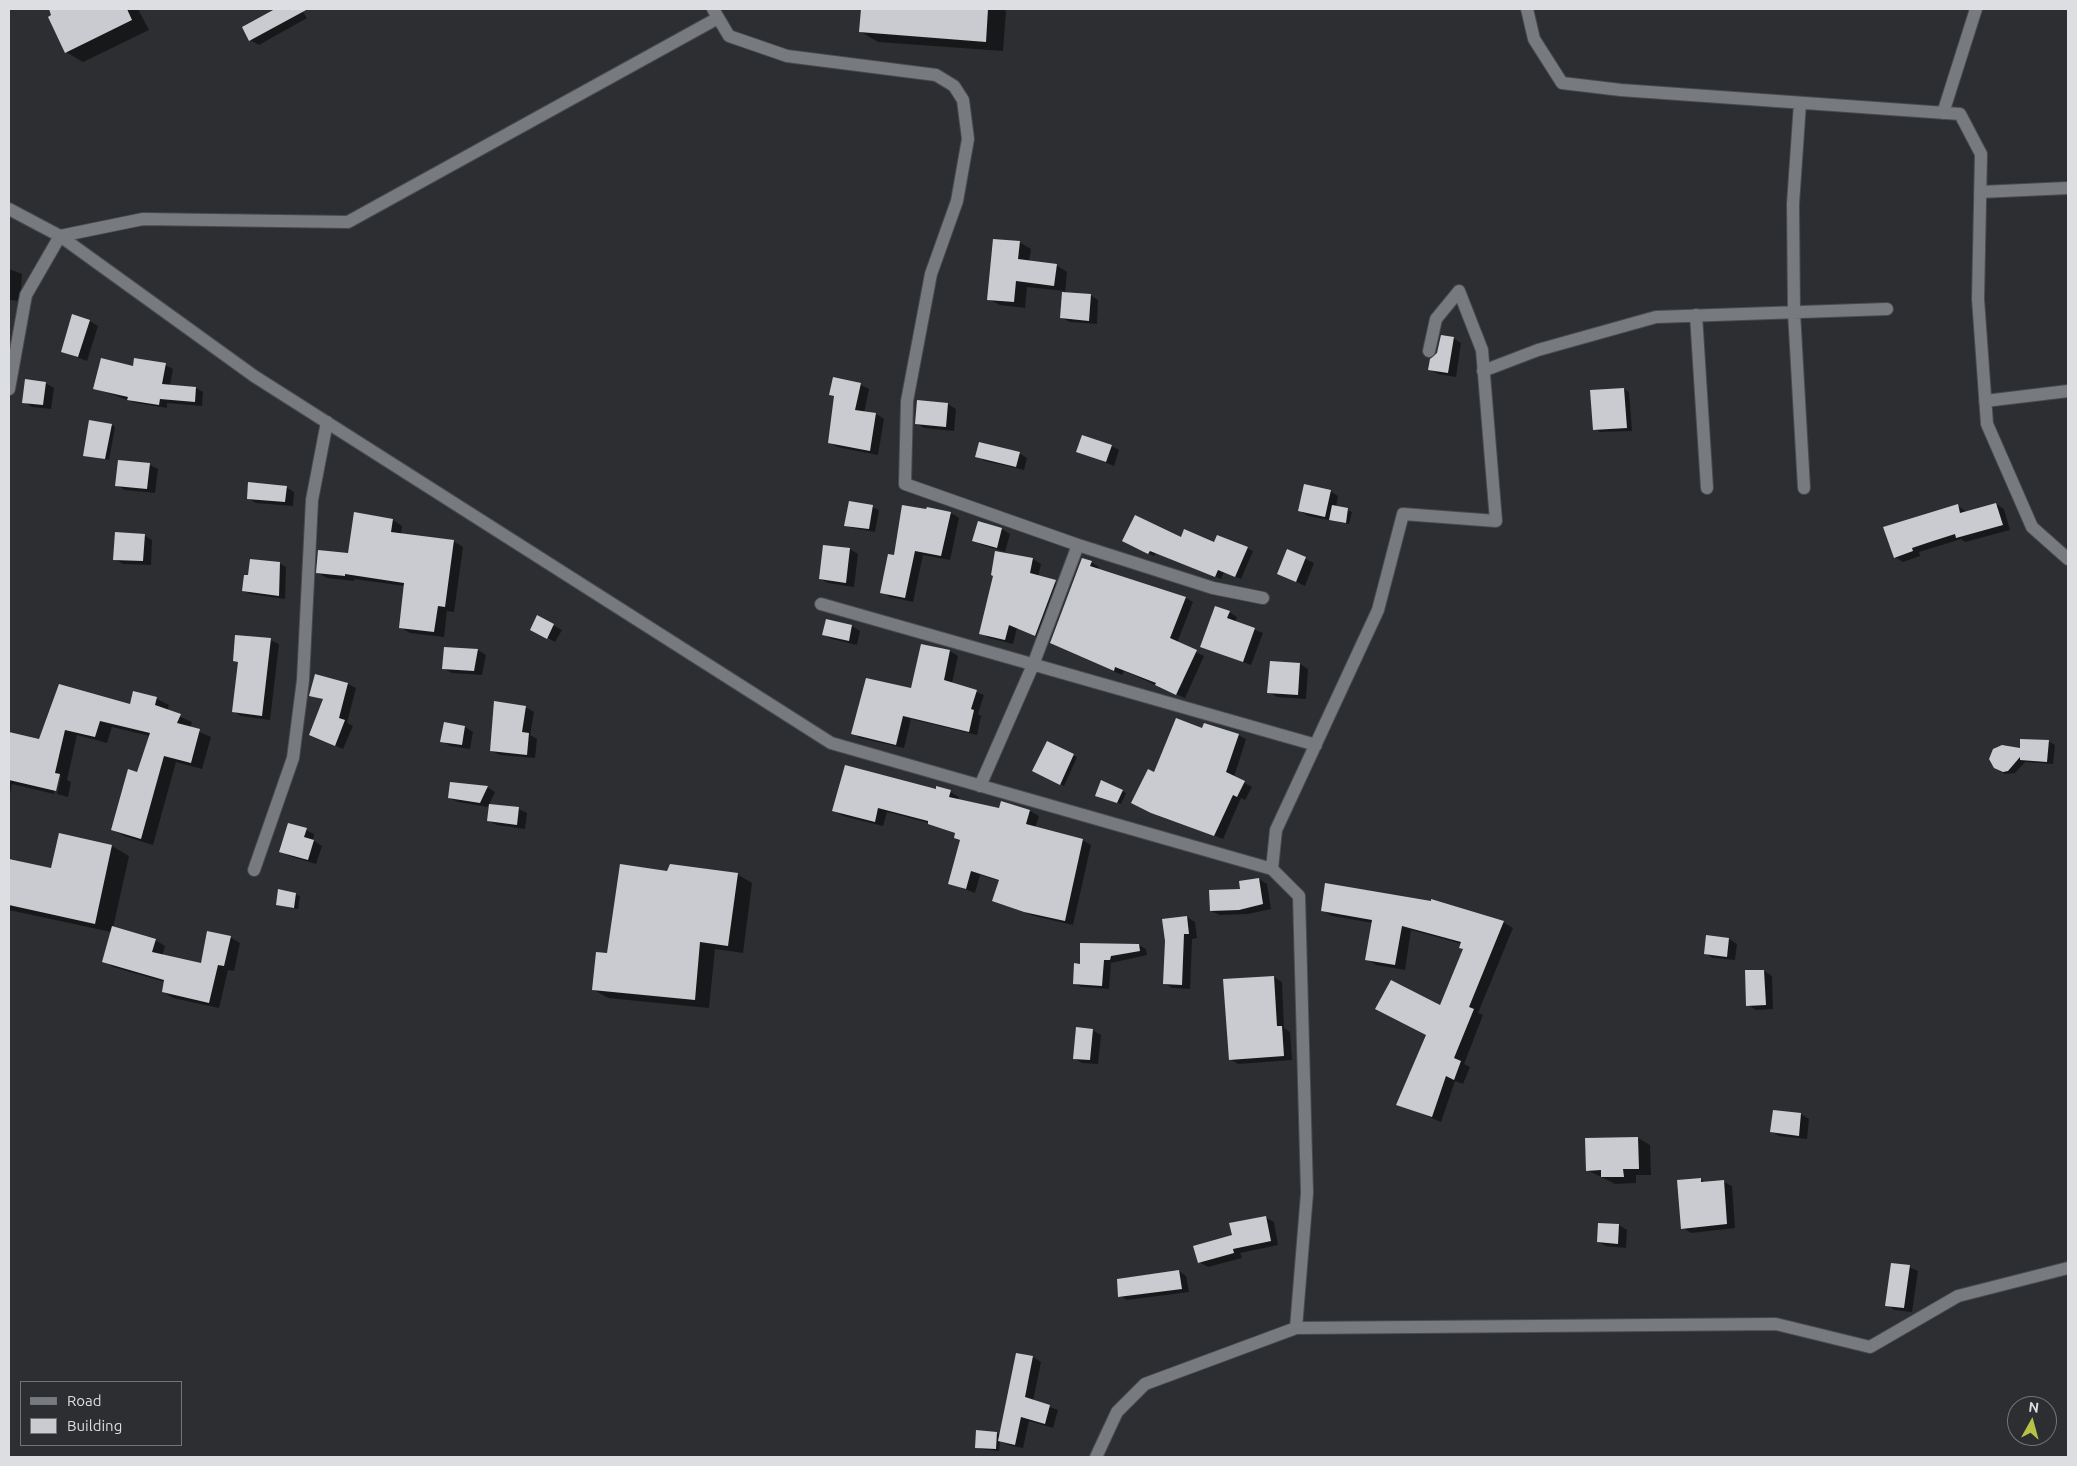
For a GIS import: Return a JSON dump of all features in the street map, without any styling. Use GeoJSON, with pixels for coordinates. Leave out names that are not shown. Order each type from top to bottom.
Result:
{"type":"FeatureCollection","features":[{"type":"Feature","properties":{"kind":"street"},"geometry":{"type":"LineString","coordinates":[[1527,9],[1534,39],[1562,83],[1621,90],[1960,114],[1981,154],[1978,299],[1987,424],[2032,527],[2068,559]]}},
{"type":"Feature","properties":{"kind":"street"},"geometry":{"type":"LineString","coordinates":[[1943,113],[1976,9]]}},
{"type":"Feature","properties":{"kind":"street"},"geometry":{"type":"LineString","coordinates":[[9,389],[26,295],[60,236],[143,219],[348,222],[716,13],[729,36],[787,56],[936,75],[954,86],[963,100],[968,139],[957,201],[931,274],[907,401],[905,484],[1078,545],[1213,588],[1263,598]]}},
{"type":"Feature","properties":{"kind":"street"},"geometry":{"type":"LineString","coordinates":[[1800,103],[1793,204],[1794,312],[1804,488]]}},
{"type":"Feature","properties":{"kind":"street"},"geometry":{"type":"LineString","coordinates":[[1980,192],[2068,188]]}},
{"type":"Feature","properties":{"kind":"street"},"geometry":{"type":"LineString","coordinates":[[9,209],[60,236],[254,376],[831,743],[1272,869],[1299,896],[1307,1193],[1296,1328]]}},
{"type":"Feature","properties":{"kind":"street"},"geometry":{"type":"LineString","coordinates":[[1272,869],[1276,830],[1378,610],[1403,514],[1496,521],[1482,350],[1459,291],[1436,319],[1430,351]]}},
{"type":"Feature","properties":{"kind":"street"},"geometry":{"type":"LineString","coordinates":[[1483,371],[1538,350],[1656,316],[1887,309]]}},
{"type":"Feature","properties":{"kind":"street"},"geometry":{"type":"LineString","coordinates":[[1696,315],[1706,488]]}},
{"type":"Feature","properties":{"kind":"street"},"geometry":{"type":"LineString","coordinates":[[1985,401],[2068,392]]}},
{"type":"Feature","properties":{"kind":"street"},"geometry":{"type":"LineString","coordinates":[[254,870],[293,758],[303,680],[312,500],[326,422]]}},
{"type":"Feature","properties":{"kind":"street"},"geometry":{"type":"LineString","coordinates":[[980,786],[1033,664],[1078,545]]}},
{"type":"Feature","properties":{"kind":"street"},"geometry":{"type":"LineString","coordinates":[[821,604],[1316,745]]}},
{"type":"Feature","properties":{"kind":"street"},"geometry":{"type":"LineString","coordinates":[[1096,1457],[1117,1412],[1144,1384],[1296,1328],[1776,1324],[1870,1347],[1958,1296],[2068,1268]]}},
{"type":"Feature","properties":{"kind":"building"},"geometry":{"type":"Polygon","coordinates":[[[49,9],[127,9],[132,20],[65,53],[48,17],[51,15],[49,9]]]}},
{"type":"Feature","properties":{"kind":"building"},"geometry":{"type":"Polygon","coordinates":[[[275,9],[308,9],[249,41],[242,27],[275,9]]]}},
{"type":"Feature","properties":{"kind":"building"},"geometry":{"type":"Polygon","coordinates":[[[861,9],[988,9],[986,42],[859,32],[861,9]]]}},
{"type":"Feature","properties":{"kind":"building"},"geometry":{"type":"Polygon","coordinates":[[[993,239],[1020,241],[1018,259],[1057,264],[1054,286],[1016,281],[1014,302],[987,300],[993,239]]]}},
{"type":"Feature","properties":{"kind":"building"},"geometry":{"type":"Polygon","coordinates":[[[1062,292],[1091,294],[1089,321],[1060,318],[1062,292]]]}},
{"type":"Feature","properties":{"kind":"building"},"geometry":{"type":"Polygon","coordinates":[[[72,314],[90,320],[78,357],[61,352],[72,314]]]}},
{"type":"Feature","properties":{"kind":"building"},"geometry":{"type":"Polygon","coordinates":[[[1441,335],[1454,337],[1448,373],[1428,370],[1430,359],[1437,353],[1441,335]]]}},
{"type":"Feature","properties":{"kind":"building"},"geometry":{"type":"Polygon","coordinates":[[[101,358],[133,366],[134,358],[166,363],[162,384],[196,387],[195,402],[160,399],[159,405],[127,400],[128,397],[93,389],[101,358]]]}},
{"type":"Feature","properties":{"kind":"building"},"geometry":{"type":"Polygon","coordinates":[[[833,377],[861,383],[855,410],[876,413],[870,451],[828,443],[834,396],[829,395],[833,377]]]}},
{"type":"Feature","properties":{"kind":"building"},"geometry":{"type":"Polygon","coordinates":[[[25,379],[46,382],[43,405],[22,403],[25,379]]]}},
{"type":"Feature","properties":{"kind":"building"},"geometry":{"type":"Polygon","coordinates":[[[1624,388],[1627,428],[1593,430],[1590,390],[1624,388]]]}},
{"type":"Feature","properties":{"kind":"building"},"geometry":{"type":"Polygon","coordinates":[[[917,400],[948,403],[946,427],[915,424],[917,400]]]}},
{"type":"Feature","properties":{"kind":"building"},"geometry":{"type":"Polygon","coordinates":[[[89,420],[112,424],[105,459],[83,456],[89,420]]]}},
{"type":"Feature","properties":{"kind":"building"},"geometry":{"type":"Polygon","coordinates":[[[1082,435],[1112,445],[1106,462],[1076,452],[1082,435]]]}},
{"type":"Feature","properties":{"kind":"building"},"geometry":{"type":"Polygon","coordinates":[[[979,442],[1020,452],[1016,467],[975,457],[979,442]]]}},
{"type":"Feature","properties":{"kind":"building"},"geometry":{"type":"Polygon","coordinates":[[[118,460],[150,463],[147,489],[115,486],[118,460]]]}},
{"type":"Feature","properties":{"kind":"building"},"geometry":{"type":"Polygon","coordinates":[[[248,482],[287,486],[285,502],[247,499],[248,482]]]}},
{"type":"Feature","properties":{"kind":"building"},"geometry":{"type":"Polygon","coordinates":[[[1304,484],[1331,490],[1325,517],[1298,511],[1304,484]]]}},
{"type":"Feature","properties":{"kind":"building"},"geometry":{"type":"Polygon","coordinates":[[[849,501],[873,505],[869,529],[844,526],[849,501]]]}},
{"type":"Feature","properties":{"kind":"building"},"geometry":{"type":"Polygon","coordinates":[[[1996,503],[2003,525],[1956,538],[1955,534],[1912,548],[1913,551],[1894,558],[1883,527],[1958,504],[1960,513],[1996,503]]]}},
{"type":"Feature","properties":{"kind":"building"},"geometry":{"type":"Polygon","coordinates":[[[902,505],[926,509],[927,507],[951,512],[941,556],[915,551],[905,598],[880,593],[888,554],[894,555],[902,505]]]}},
{"type":"Feature","properties":{"kind":"building"},"geometry":{"type":"Polygon","coordinates":[[[1332,505],[1348,508],[1346,523],[1329,520],[1332,505]]]}},
{"type":"Feature","properties":{"kind":"building"},"geometry":{"type":"Polygon","coordinates":[[[354,512],[393,519],[391,532],[454,540],[445,607],[438,606],[434,632],[399,628],[404,583],[345,574],[345,576],[316,573],[318,550],[348,553],[354,512]]]}},
{"type":"Feature","properties":{"kind":"building"},"geometry":{"type":"Polygon","coordinates":[[[1135,515],[1181,537],[1184,529],[1214,542],[1217,535],[1248,547],[1235,577],[1218,570],[1215,577],[1150,551],[1148,554],[1122,541],[1135,515]]]}},
{"type":"Feature","properties":{"kind":"building"},"geometry":{"type":"Polygon","coordinates":[[[978,521],[1002,528],[997,548],[972,541],[978,521]]]}},
{"type":"Feature","properties":{"kind":"building"},"geometry":{"type":"Polygon","coordinates":[[[115,532],[145,534],[143,561],[113,560],[115,532]]]}},
{"type":"Feature","properties":{"kind":"building"},"geometry":{"type":"Polygon","coordinates":[[[823,545],[850,548],[846,583],[819,579],[823,545]]]}},
{"type":"Feature","properties":{"kind":"building"},"geometry":{"type":"Polygon","coordinates":[[[1287,549],[1306,557],[1296,582],[1277,574],[1287,549]]]}},
{"type":"Feature","properties":{"kind":"building"},"geometry":{"type":"Polygon","coordinates":[[[995,551],[1033,558],[1030,573],[1056,580],[1035,636],[1009,625],[1005,640],[979,634],[993,576],[991,575],[995,551]]]}},
{"type":"Feature","properties":{"kind":"building"},"geometry":{"type":"Polygon","coordinates":[[[1082,558],[1092,561],[1090,566],[1186,597],[1170,638],[1197,650],[1176,695],[1155,685],[1156,683],[1115,667],[1114,671],[1050,643],[1082,558]]]}},
{"type":"Feature","properties":{"kind":"building"},"geometry":{"type":"Polygon","coordinates":[[[250,559],[280,562],[279,596],[242,591],[244,575],[248,575],[250,559]]]}},
{"type":"Feature","properties":{"kind":"building"},"geometry":{"type":"Polygon","coordinates":[[[1215,606],[1230,611],[1227,618],[1255,628],[1243,662],[1200,647],[1215,606]]]}},
{"type":"Feature","properties":{"kind":"building"},"geometry":{"type":"Polygon","coordinates":[[[537,615],[554,624],[547,639],[530,630],[537,615]]]}},
{"type":"Feature","properties":{"kind":"building"},"geometry":{"type":"Polygon","coordinates":[[[826,619],[852,625],[849,641],[822,635],[826,619]]]}},
{"type":"Feature","properties":{"kind":"building"},"geometry":{"type":"Polygon","coordinates":[[[235,635],[271,638],[262,716],[232,712],[238,662],[233,661],[235,635]]]}},
{"type":"Feature","properties":{"kind":"building"},"geometry":{"type":"Polygon","coordinates":[[[921,644],[950,650],[944,680],[977,690],[971,709],[974,710],[969,732],[903,716],[896,745],[851,734],[866,678],[911,688],[921,644]]]}},
{"type":"Feature","properties":{"kind":"building"},"geometry":{"type":"Polygon","coordinates":[[[444,647],[478,649],[474,671],[442,669],[444,647]]]}},
{"type":"Feature","properties":{"kind":"building"},"geometry":{"type":"Polygon","coordinates":[[[1270,661],[1300,663],[1298,695],[1267,693],[1270,661]]]}},
{"type":"Feature","properties":{"kind":"building"},"geometry":{"type":"Polygon","coordinates":[[[315,674],[348,683],[339,718],[345,720],[335,746],[309,735],[323,699],[309,696],[315,674]]]}},
{"type":"Feature","properties":{"kind":"building"},"geometry":{"type":"Polygon","coordinates":[[[59,684],[130,704],[133,691],[157,697],[155,705],[181,714],[177,723],[200,729],[191,763],[164,756],[141,839],[111,830],[128,769],[137,772],[150,733],[100,721],[95,737],[65,730],[55,773],[60,774],[56,791],[9,780],[9,732],[39,739],[59,684]]]}},
{"type":"Feature","properties":{"kind":"building"},"geometry":{"type":"Polygon","coordinates":[[[494,701],[526,706],[522,732],[529,733],[527,755],[490,751],[494,701]]]}},
{"type":"Feature","properties":{"kind":"building"},"geometry":{"type":"Polygon","coordinates":[[[1176,718],[1202,728],[1204,723],[1239,734],[1226,772],[1245,781],[1237,797],[1233,795],[1214,836],[1151,813],[1131,803],[1148,769],[1154,772],[1176,718]]]}},
{"type":"Feature","properties":{"kind":"building"},"geometry":{"type":"Polygon","coordinates":[[[444,722],[465,726],[462,745],[440,742],[444,722]]]}},
{"type":"Feature","properties":{"kind":"building"},"geometry":{"type":"Polygon","coordinates":[[[2020,739],[2049,740],[2047,762],[2020,760],[2020,757],[2008,771],[2003,772],[1994,768],[1989,759],[1993,749],[2002,745],[2020,748],[2020,739]]]}},
{"type":"Feature","properties":{"kind":"building"},"geometry":{"type":"Polygon","coordinates":[[[1047,741],[1074,754],[1060,785],[1032,771],[1047,741]]]}},
{"type":"Feature","properties":{"kind":"building"},"geometry":{"type":"Polygon","coordinates":[[[845,765],[936,789],[936,786],[951,790],[949,797],[999,808],[1001,801],[1030,810],[1026,824],[1083,839],[1065,921],[1024,912],[992,901],[999,880],[971,871],[966,889],[948,884],[960,840],[954,838],[955,833],[928,824],[928,821],[878,808],[875,822],[832,811],[845,765]]]}},
{"type":"Feature","properties":{"kind":"building"},"geometry":{"type":"Polygon","coordinates":[[[1101,780],[1123,790],[1117,803],[1095,796],[1101,780]]]}},
{"type":"Feature","properties":{"kind":"building"},"geometry":{"type":"Polygon","coordinates":[[[450,782],[488,786],[480,803],[448,798],[450,782]]]}},
{"type":"Feature","properties":{"kind":"building"},"geometry":{"type":"Polygon","coordinates":[[[489,804],[519,807],[517,825],[487,821],[489,804]]]}},
{"type":"Feature","properties":{"kind":"building"},"geometry":{"type":"Polygon","coordinates":[[[288,823],[307,828],[304,837],[314,840],[308,860],[279,852],[288,823]]]}},
{"type":"Feature","properties":{"kind":"building"},"geometry":{"type":"Polygon","coordinates":[[[59,833],[112,845],[95,924],[9,905],[9,859],[51,868],[59,833]]]}},
{"type":"Feature","properties":{"kind":"building"},"geometry":{"type":"Polygon","coordinates":[[[620,864],[667,871],[670,864],[738,873],[728,946],[700,942],[695,1000],[592,990],[596,952],[607,953],[620,864]]]}},
{"type":"Feature","properties":{"kind":"building"},"geometry":{"type":"Polygon","coordinates":[[[1259,878],[1263,904],[1239,910],[1210,911],[1209,890],[1240,889],[1239,881],[1259,878]]]}},
{"type":"Feature","properties":{"kind":"building"},"geometry":{"type":"Polygon","coordinates":[[[1325,883],[1431,901],[1431,899],[1504,921],[1469,1007],[1474,1009],[1454,1058],[1461,1061],[1454,1080],[1446,1076],[1432,1117],[1396,1105],[1426,1035],[1375,1009],[1391,980],[1440,1005],[1463,949],[1459,948],[1461,942],[1402,926],[1395,965],[1365,960],[1372,920],[1321,911],[1325,883]]]}},
{"type":"Feature","properties":{"kind":"building"},"geometry":{"type":"Polygon","coordinates":[[[278,889],[296,893],[294,908],[276,905],[278,889]]]}},
{"type":"Feature","properties":{"kind":"building"},"geometry":{"type":"Polygon","coordinates":[[[1187,916],[1189,934],[1184,934],[1182,985],[1163,984],[1165,941],[1162,919],[1187,916]]]}},
{"type":"Feature","properties":{"kind":"building"},"geometry":{"type":"Polygon","coordinates":[[[112,926],[156,939],[152,952],[201,963],[207,931],[231,936],[224,966],[218,965],[209,1003],[162,992],[164,980],[102,962],[112,926]]]}},
{"type":"Feature","properties":{"kind":"building"},"geometry":{"type":"Polygon","coordinates":[[[1706,935],[1729,938],[1727,957],[1704,954],[1706,935]]]}},
{"type":"Feature","properties":{"kind":"building"},"geometry":{"type":"Polygon","coordinates":[[[1080,943],[1139,944],[1140,951],[1111,956],[1110,960],[1104,960],[1102,986],[1073,984],[1074,963],[1080,964],[1080,943]]]}},
{"type":"Feature","properties":{"kind":"building"},"geometry":{"type":"Polygon","coordinates":[[[1745,970],[1764,970],[1766,1005],[1746,1006],[1745,970]]]}},
{"type":"Feature","properties":{"kind":"building"},"geometry":{"type":"Polygon","coordinates":[[[1274,976],[1277,1026],[1282,1026],[1284,1056],[1229,1060],[1223,979],[1274,976]]]}},
{"type":"Feature","properties":{"kind":"building"},"geometry":{"type":"Polygon","coordinates":[[[1076,1027],[1093,1029],[1090,1060],[1073,1059],[1076,1027]]]}},
{"type":"Feature","properties":{"kind":"building"},"geometry":{"type":"Polygon","coordinates":[[[1773,1110],[1801,1113],[1799,1136],[1770,1132],[1773,1110]]]}},
{"type":"Feature","properties":{"kind":"building"},"geometry":{"type":"Polygon","coordinates":[[[1638,1137],[1639,1169],[1623,1169],[1624,1177],[1601,1177],[1601,1170],[1586,1171],[1585,1138],[1638,1137]]]}},
{"type":"Feature","properties":{"kind":"building"},"geometry":{"type":"Polygon","coordinates":[[[1701,1178],[1701,1182],[1724,1180],[1727,1224],[1681,1229],[1677,1180],[1701,1178]]]}},
{"type":"Feature","properties":{"kind":"building"},"geometry":{"type":"Polygon","coordinates":[[[1266,1216],[1271,1241],[1233,1249],[1234,1253],[1198,1263],[1193,1246],[1232,1235],[1229,1223],[1266,1216]]]}},
{"type":"Feature","properties":{"kind":"building"},"geometry":{"type":"Polygon","coordinates":[[[1598,1223],[1619,1224],[1618,1244],[1597,1242],[1598,1223]]]}},
{"type":"Feature","properties":{"kind":"building"},"geometry":{"type":"Polygon","coordinates":[[[1891,1263],[1910,1265],[1904,1308],[1885,1306],[1891,1263]]]}},
{"type":"Feature","properties":{"kind":"building"},"geometry":{"type":"Polygon","coordinates":[[[1179,1270],[1182,1289],[1118,1297],[1117,1279],[1179,1270]]]}},
{"type":"Feature","properties":{"kind":"building"},"geometry":{"type":"Polygon","coordinates":[[[1016,1353],[1033,1356],[1025,1397],[1050,1405],[1045,1424],[1021,1417],[1015,1445],[998,1441],[1016,1353]]]}},
{"type":"Feature","properties":{"kind":"building"},"geometry":{"type":"Polygon","coordinates":[[[976,1430],[997,1432],[996,1449],[975,1448],[976,1430]]]}}]}
